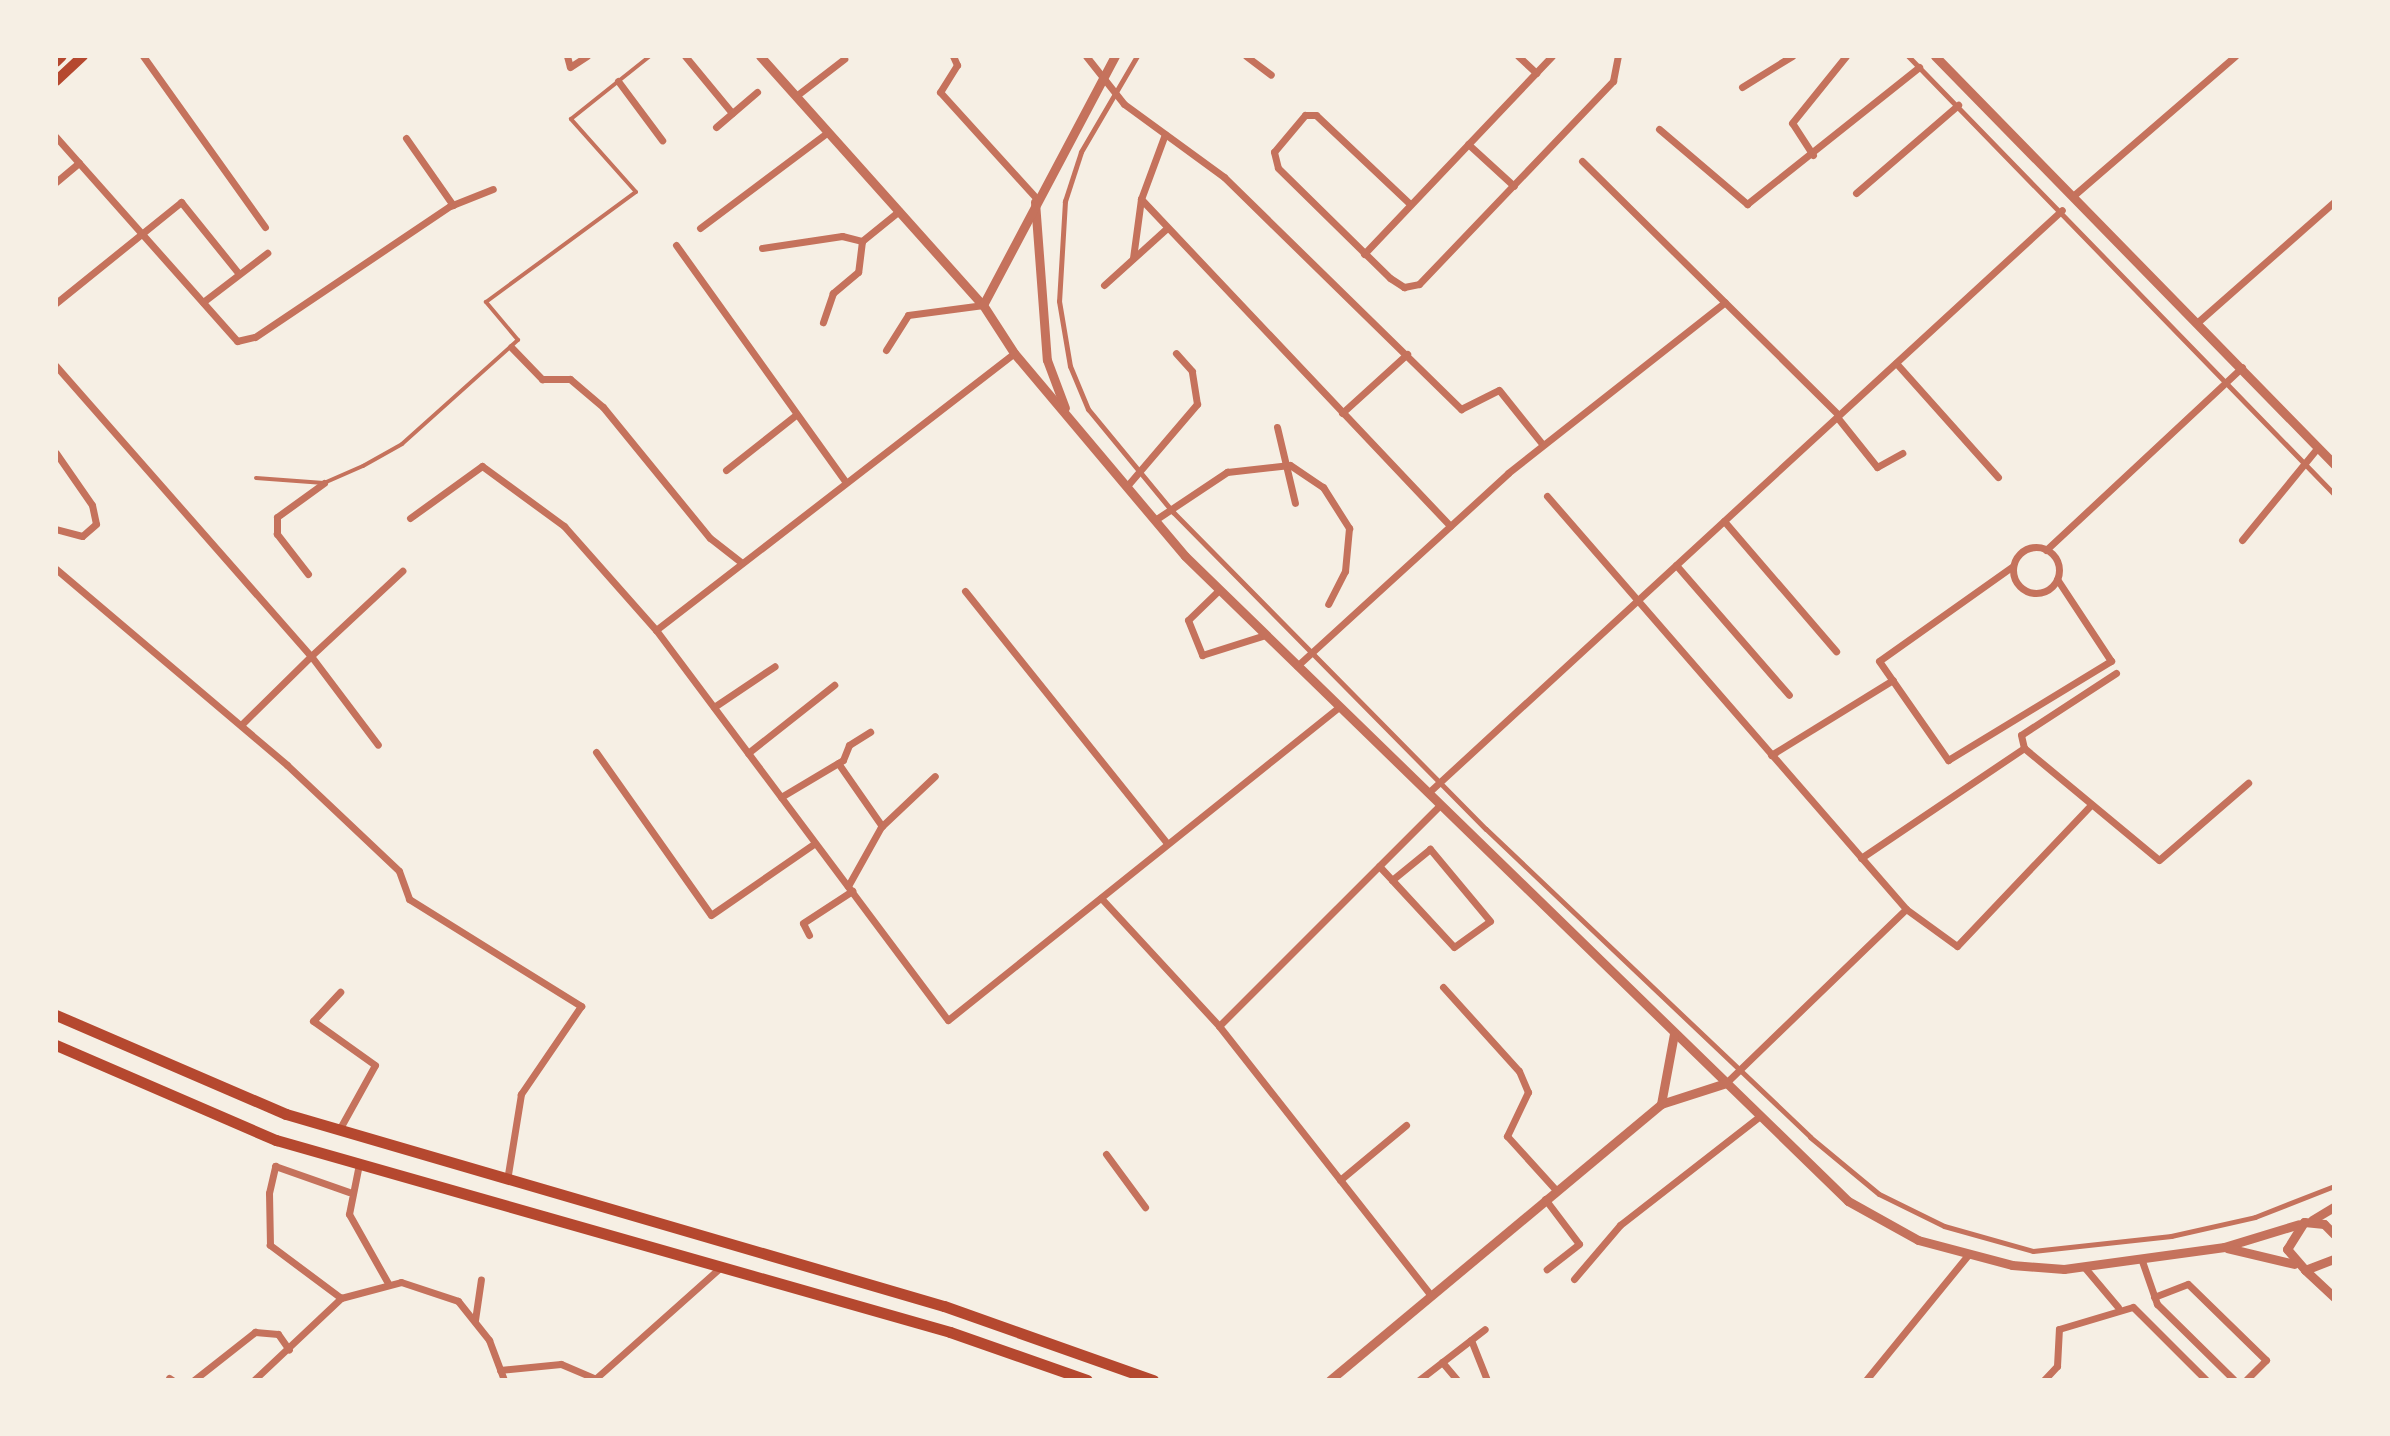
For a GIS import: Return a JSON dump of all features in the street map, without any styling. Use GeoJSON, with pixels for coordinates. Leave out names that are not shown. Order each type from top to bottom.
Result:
{"type":"FeatureCollection","features":[{"type":"Feature","properties":{"kind":"main road"},"geometry":{"type":"LineString","coordinates":[[56,62],[62,56]]}},
{"type":"Feature","properties":{"kind":"main road"},"geometry":{"type":"LineString","coordinates":[[56,81],[83,56]]}},
{"type":"Feature","properties":{"kind":"main road"},"geometry":{"type":"LineString","coordinates":[[56,1015],[339,1130],[507,1182],[944,1306],[1153,1380]]}},
{"type":"Feature","properties":{"kind":"main road"},"geometry":{"type":"LineString","coordinates":[[56,1045],[276,1140],[723,1265],[1087,1380]]}},
{"type":"Feature","properties":{"kind":"street"},"geometry":{"type":"LineString","coordinates":[[143,56],[265,227]]}},
{"type":"Feature","properties":{"kind":"street"},"geometry":{"type":"LineString","coordinates":[[567,56],[570,67],[587,56]]}},
{"type":"Feature","properties":{"kind":"street"},"geometry":{"type":"LineString","coordinates":[[685,56],[732,113]]}},
{"type":"Feature","properties":{"kind":"street"},"geometry":{"type":"LineString","coordinates":[[760,56],[983,305],[1014,353],[1155,520],[1219,590],[1848,1201],[1918,1240],[1968,1255],[2085,1268],[2224,1247],[2304,1223],[2334,1207]]}},
{"type":"Feature","properties":{"kind":"street"},"geometry":{"type":"LineString","coordinates":[[953,56],[957,65],[940,92],[1036,201],[1047,360],[1067,415]]}},
{"type":"Feature","properties":{"kind":"street"},"geometry":{"type":"LineString","coordinates":[[1086,56],[1115,92],[1224,177],[1467,412],[1499,390],[1543,445]]}},
{"type":"Feature","properties":{"kind":"street"},"geometry":{"type":"LineString","coordinates":[[983,305],[1102,75],[1115,56]]}},
{"type":"Feature","properties":{"kind":"street"},"geometry":{"type":"LineString","coordinates":[[1137,56],[1115,92],[1065,201],[1059,301],[1077,389],[1171,509],[1311,653],[1440,782],[1741,1069],[1879,1194],[1998,1245],[2033,1251],[2171,1236],[2255,1217],[2334,1186]]}},
{"type":"Feature","properties":{"kind":"street"},"geometry":{"type":"LineString","coordinates":[[1246,56],[1271,75]]}},
{"type":"Feature","properties":{"kind":"street"},"geometry":{"type":"LineString","coordinates":[[1518,56],[1536,73]]}},
{"type":"Feature","properties":{"kind":"street"},"geometry":{"type":"LineString","coordinates":[[1364,254],[1552,56]]}},
{"type":"Feature","properties":{"kind":"street"},"geometry":{"type":"LineString","coordinates":[[1410,204],[1316,115],[1305,115],[1274,152],[1278,168],[1364,254],[1404,287],[1419,284],[1613,81],[1618,56]]}},
{"type":"Feature","properties":{"kind":"street"},"geometry":{"type":"LineString","coordinates":[[1742,87],[1792,56]]}},
{"type":"Feature","properties":{"kind":"street"},"geometry":{"type":"LineString","coordinates":[[1813,155],[1792,123],[1846,56]]}},
{"type":"Feature","properties":{"kind":"street"},"geometry":{"type":"LineString","coordinates":[[1908,56],[2230,380],[2334,494]]}},
{"type":"Feature","properties":{"kind":"street"},"geometry":{"type":"LineString","coordinates":[[1935,56],[2199,321],[2334,464]]}},
{"type":"Feature","properties":{"kind":"street"},"geometry":{"type":"LineString","coordinates":[[2073,196],[2235,56]]}},
{"type":"Feature","properties":{"kind":"street"},"geometry":{"type":"LineString","coordinates":[[796,96],[844,59]]}},
{"type":"Feature","properties":{"kind":"street"},"geometry":{"type":"LineString","coordinates":[[1659,129],[1747,204],[1813,155],[1919,67]]}},
{"type":"Feature","properties":{"kind":"street"},"geometry":{"type":"LineString","coordinates":[[618,81],[662,140]]}},
{"type":"Feature","properties":{"kind":"street"},"geometry":{"type":"LineString","coordinates":[[716,127],[757,92]]}},
{"type":"Feature","properties":{"kind":"street"},"geometry":{"type":"LineString","coordinates":[[1856,193],[1958,105]]}},
{"type":"Feature","properties":{"kind":"street"},"geometry":{"type":"LineString","coordinates":[[700,228],[828,132]]}},
{"type":"Feature","properties":{"kind":"street"},"geometry":{"type":"LineString","coordinates":[[1133,258],[1141,199],[1165,134]]}},
{"type":"Feature","properties":{"kind":"street"},"geometry":{"type":"LineString","coordinates":[[56,137],[237,341],[255,337],[453,205],[493,189]]}},
{"type":"Feature","properties":{"kind":"street"},"geometry":{"type":"LineString","coordinates":[[406,138],[453,205]]}},
{"type":"Feature","properties":{"kind":"street"},"geometry":{"type":"LineString","coordinates":[[1468,144],[1514,186]]}},
{"type":"Feature","properties":{"kind":"street"},"geometry":{"type":"LineString","coordinates":[[1582,161],[1838,416],[1879,468],[1902,453]]}},
{"type":"Feature","properties":{"kind":"street"},"geometry":{"type":"LineString","coordinates":[[56,182],[79,163]]}},
{"type":"Feature","properties":{"kind":"street"},"geometry":{"type":"LineString","coordinates":[[1141,199],[1166,229],[1450,526]]}},
{"type":"Feature","properties":{"kind":"street"},"geometry":{"type":"LineString","coordinates":[[56,303],[138,230],[181,202],[239,274]]}},
{"type":"Feature","properties":{"kind":"street"},"geometry":{"type":"LineString","coordinates":[[2199,321],[2334,202]]}},
{"type":"Feature","properties":{"kind":"street"},"geometry":{"type":"LineString","coordinates":[[1428,793],[2062,210]]}},
{"type":"Feature","properties":{"kind":"street"},"geometry":{"type":"LineString","coordinates":[[823,322],[833,293],[858,272],[862,241],[899,211]]}},
{"type":"Feature","properties":{"kind":"street"},"geometry":{"type":"LineString","coordinates":[[1104,285],[1166,229]]}},
{"type":"Feature","properties":{"kind":"street"},"geometry":{"type":"LineString","coordinates":[[762,248],[842,236],[862,241]]}},
{"type":"Feature","properties":{"kind":"street"},"geometry":{"type":"LineString","coordinates":[[676,245],[844,480]]}},
{"type":"Feature","properties":{"kind":"street"},"geometry":{"type":"LineString","coordinates":[[203,302],[267,253]]}},
{"type":"Feature","properties":{"kind":"street"},"geometry":{"type":"LineString","coordinates":[[1297,666],[1543,445],[1725,302]]}},
{"type":"Feature","properties":{"kind":"street"},"geometry":{"type":"LineString","coordinates":[[886,350],[908,315],[983,305]]}},
{"type":"Feature","properties":{"kind":"street"},"geometry":{"type":"LineString","coordinates":[[511,347],[542,379],[570,379],[603,407],[710,538],[741,562]]}},
{"type":"Feature","properties":{"kind":"street"},"geometry":{"type":"LineString","coordinates":[[656,630],[844,480],[1014,353]]}},
{"type":"Feature","properties":{"kind":"street"},"geometry":{"type":"LineString","coordinates":[[1127,486],[1197,404],[1192,371],[1176,353]]}},
{"type":"Feature","properties":{"kind":"street"},"geometry":{"type":"LineString","coordinates":[[1342,413],[1407,354]]}},
{"type":"Feature","properties":{"kind":"street"},"geometry":{"type":"LineString","coordinates":[[1896,363],[1998,477]]}},
{"type":"Feature","properties":{"kind":"street"},"geometry":{"type":"LineString","coordinates":[[56,366],[311,656],[378,745]]}},
{"type":"Feature","properties":{"kind":"street"},"geometry":{"type":"LineString","coordinates":[[2046,550],[2057,562],[2057,579],[2111,661],[1948,760],[1879,661],[2013,566],[2026,550],[2046,550],[2242,367]]}},
{"type":"Feature","properties":{"kind":"street"},"geometry":{"type":"LineString","coordinates":[[726,470],[797,414]]}},
{"type":"Feature","properties":{"kind":"street"},"geometry":{"type":"LineString","coordinates":[[1277,427],[1295,503]]}},
{"type":"Feature","properties":{"kind":"street"},"geometry":{"type":"LineString","coordinates":[[2242,540],[2318,447]]}},
{"type":"Feature","properties":{"kind":"street"},"geometry":{"type":"LineString","coordinates":[[56,453],[92,505],[96,524],[82,536],[56,529]]}},
{"type":"Feature","properties":{"kind":"street"},"geometry":{"type":"LineString","coordinates":[[410,518],[482,466],[564,526],[656,630],[948,1020],[1339,707]]}},
{"type":"Feature","properties":{"kind":"street"},"geometry":{"type":"LineString","coordinates":[[1155,520],[1227,472],[1286,466],[1323,487],[1349,528],[1345,571],[1328,604]]}},
{"type":"Feature","properties":{"kind":"street"},"geometry":{"type":"LineString","coordinates":[[308,574],[277,534],[277,517],[324,483]]}},
{"type":"Feature","properties":{"kind":"street"},"geometry":{"type":"LineString","coordinates":[[1547,496],[1906,909],[1957,946],[2091,805]]}},
{"type":"Feature","properties":{"kind":"street"},"geometry":{"type":"LineString","coordinates":[[1724,521],[1836,651]]}},
{"type":"Feature","properties":{"kind":"street"},"geometry":{"type":"LineString","coordinates":[[1676,565],[1789,695]]}},
{"type":"Feature","properties":{"kind":"street"},"geometry":{"type":"LineString","coordinates":[[2013,566],[2027,591],[2042,593],[2057,579]]}},
{"type":"Feature","properties":{"kind":"street"},"geometry":{"type":"LineString","coordinates":[[56,569],[242,724],[399,871],[409,899],[581,1006],[521,1094],[507,1182]]}},
{"type":"Feature","properties":{"kind":"street"},"geometry":{"type":"LineString","coordinates":[[242,724],[402,571]]}},
{"type":"Feature","properties":{"kind":"street"},"geometry":{"type":"LineString","coordinates":[[1219,590],[1188,620],[1202,655],[1265,635]]}},
{"type":"Feature","properties":{"kind":"street"},"geometry":{"type":"LineString","coordinates":[[965,591],[1167,843]]}},
{"type":"Feature","properties":{"kind":"street"},"geometry":{"type":"LineString","coordinates":[[714,707],[775,666]]}},
{"type":"Feature","properties":{"kind":"street"},"geometry":{"type":"LineString","coordinates":[[2116,673],[2021,735],[2024,748],[2159,860],[2248,783]]}},
{"type":"Feature","properties":{"kind":"street"},"geometry":{"type":"LineString","coordinates":[[1771,755],[1893,680]]}},
{"type":"Feature","properties":{"kind":"street"},"geometry":{"type":"LineString","coordinates":[[748,753],[834,685]]}},
{"type":"Feature","properties":{"kind":"street"},"geometry":{"type":"LineString","coordinates":[[781,797],[838,763],[870,732]]}},
{"type":"Feature","properties":{"kind":"street"},"geometry":{"type":"LineString","coordinates":[[1861,858],[2024,748]]}},
{"type":"Feature","properties":{"kind":"street"},"geometry":{"type":"LineString","coordinates":[[596,752],[711,915],[815,843]]}},
{"type":"Feature","properties":{"kind":"street"},"geometry":{"type":"LineString","coordinates":[[838,763],[882,826]]}},
{"type":"Feature","properties":{"kind":"street"},"geometry":{"type":"LineString","coordinates":[[809,935],[803,923],[850,888],[882,826],[935,776]]}},
{"type":"Feature","properties":{"kind":"street"},"geometry":{"type":"LineString","coordinates":[[1219,1026],[1440,805]]}},
{"type":"Feature","properties":{"kind":"street"},"geometry":{"type":"LineString","coordinates":[[1379,866],[1454,947],[1490,921],[1430,849],[1392,880]]}},
{"type":"Feature","properties":{"kind":"street"},"geometry":{"type":"LineString","coordinates":[[1101,898],[1219,1026],[1430,1294]]}},
{"type":"Feature","properties":{"kind":"street"},"geometry":{"type":"LineString","coordinates":[[1330,1380],[1661,1104],[1726,1083],[1906,909]]}},
{"type":"Feature","properties":{"kind":"street"},"geometry":{"type":"LineString","coordinates":[[1443,987],[1519,1071],[1528,1092],[1507,1136],[1556,1190]]}},
{"type":"Feature","properties":{"kind":"street"},"geometry":{"type":"LineString","coordinates":[[339,1130],[375,1065],[313,1021],[340,992]]}},
{"type":"Feature","properties":{"kind":"street"},"geometry":{"type":"LineString","coordinates":[[1661,1104],[1674,1034]]}},
{"type":"Feature","properties":{"kind":"street"},"geometry":{"type":"LineString","coordinates":[[1574,1279],[1620,1225],[1760,1116]]}},
{"type":"Feature","properties":{"kind":"street"},"geometry":{"type":"LineString","coordinates":[[1340,1180],[1406,1125]]}},
{"type":"Feature","properties":{"kind":"street"},"geometry":{"type":"LineString","coordinates":[[1106,1154],[1145,1207]]}},
{"type":"Feature","properties":{"kind":"street"},"geometry":{"type":"LineString","coordinates":[[359,1164],[349,1192],[349,1214],[389,1285]]}},
{"type":"Feature","properties":{"kind":"street"},"geometry":{"type":"LineString","coordinates":[[341,1298],[270,1245],[269,1193],[275,1166],[349,1192]]}},
{"type":"Feature","properties":{"kind":"street"},"geometry":{"type":"LineString","coordinates":[[1545,1199],[1579,1244],[1547,1269]]}},
{"type":"Feature","properties":{"kind":"street"},"geometry":{"type":"LineString","coordinates":[[2304,1223],[2334,1234]]}},
{"type":"Feature","properties":{"kind":"street"},"geometry":{"type":"LineString","coordinates":[[2304,1223],[2287,1249],[2302,1269],[2334,1297]]}},
{"type":"Feature","properties":{"kind":"street"},"geometry":{"type":"LineString","coordinates":[[2224,1247],[2302,1269],[2334,1259]]}},
{"type":"Feature","properties":{"kind":"street"},"geometry":{"type":"LineString","coordinates":[[1866,1380],[1968,1255]]}},
{"type":"Feature","properties":{"kind":"street"},"geometry":{"type":"LineString","coordinates":[[2142,1261],[2154,1297],[2234,1380]]}},
{"type":"Feature","properties":{"kind":"street"},"geometry":{"type":"LineString","coordinates":[[500,1370],[561,1364],[595,1379],[723,1265]]}},
{"type":"Feature","properties":{"kind":"street"},"geometry":{"type":"LineString","coordinates":[[2085,1268],[2118,1307]]}},
{"type":"Feature","properties":{"kind":"street"},"geometry":{"type":"LineString","coordinates":[[475,1320],[481,1279]]}},
{"type":"Feature","properties":{"kind":"street"},"geometry":{"type":"LineString","coordinates":[[2154,1297],[2171,1294],[2188,1284],[2266,1360],[2246,1380]]}},
{"type":"Feature","properties":{"kind":"street"},"geometry":{"type":"LineString","coordinates":[[254,1380],[341,1298],[389,1285],[439,1290],[475,1320],[504,1380]]}},
{"type":"Feature","properties":{"kind":"street"},"geometry":{"type":"LineString","coordinates":[[2044,1380],[2057,1366],[2059,1329],[2118,1307],[2133,1307],[2206,1380]]}},
{"type":"Feature","properties":{"kind":"street"},"geometry":{"type":"LineString","coordinates":[[1419,1380],[1485,1329]]}},
{"type":"Feature","properties":{"kind":"street"},"geometry":{"type":"LineString","coordinates":[[194,1380],[255,1332],[278,1334],[289,1350]]}},
{"type":"Feature","properties":{"kind":"street"},"geometry":{"type":"LineString","coordinates":[[1471,1340],[1487,1380]]}},
{"type":"Feature","properties":{"kind":"street"},"geometry":{"type":"LineString","coordinates":[[1442,1362],[1457,1380]]}},
{"type":"Feature","properties":{"kind":"lane"},"geometry":{"type":"LineString","coordinates":[[256,478],[324,483],[402,444],[518,340],[486,302],[636,192],[571,119],[650,56]]}}]}
